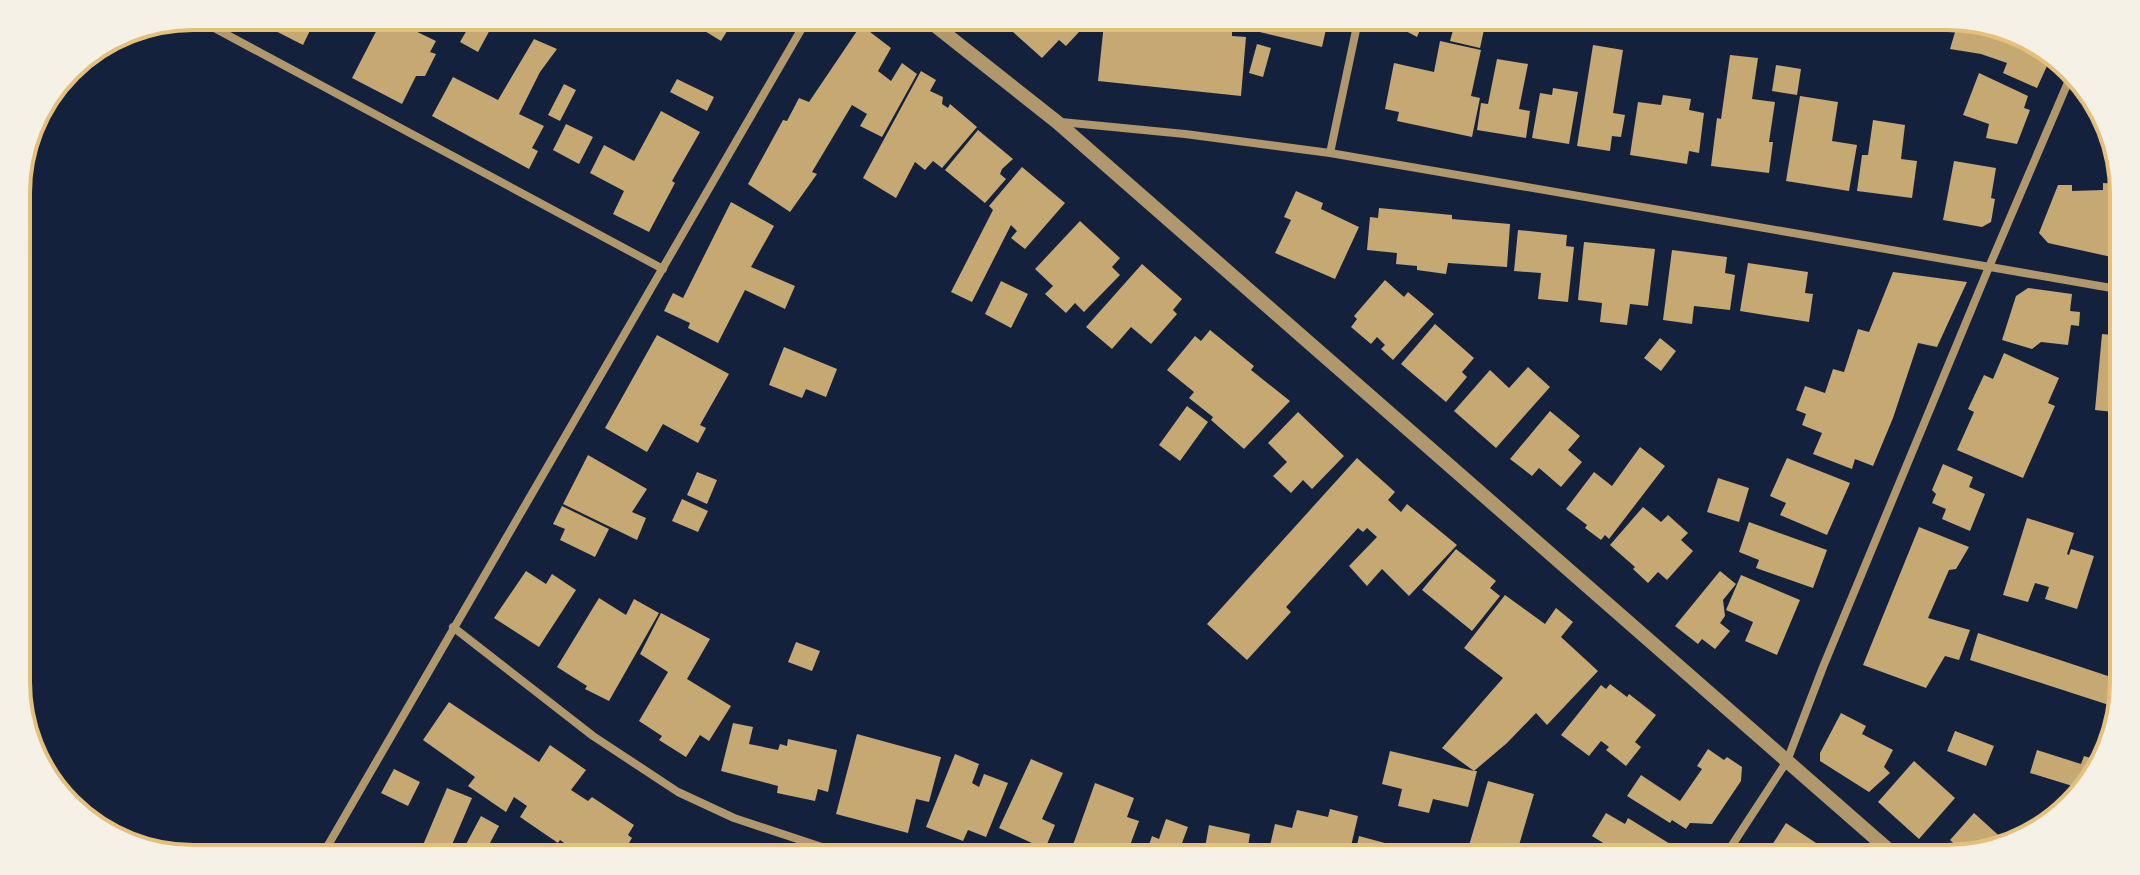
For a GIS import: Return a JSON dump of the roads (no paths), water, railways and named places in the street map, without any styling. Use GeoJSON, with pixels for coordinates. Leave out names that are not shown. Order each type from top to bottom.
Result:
{"type":"FeatureCollection","features":[{"type":"Feature","properties":{"kind":"street"},"geometry":{"type":"LineString","coordinates":[[218,30],[663,269]]}},
{"type":"Feature","properties":{"kind":"street"},"geometry":{"type":"LineString","coordinates":[[328,845],[801,30]]}},
{"type":"Feature","properties":{"kind":"street"},"geometry":{"type":"LineString","coordinates":[[941,30],[1057,122],[1883,845]]}},
{"type":"Feature","properties":{"kind":"street"},"geometry":{"type":"LineString","coordinates":[[1330,153],[1356,30]]}},
{"type":"Feature","properties":{"kind":"street"},"geometry":{"type":"LineString","coordinates":[[1732,845],[1787,761],[1823,667],[2067,84]]}},
{"type":"Feature","properties":{"kind":"street"},"geometry":{"type":"LineString","coordinates":[[1057,122],[1185,134],[1330,153],[2110,288]]}},
{"type":"Feature","properties":{"kind":"street"},"geometry":{"type":"LineString","coordinates":[[453,627],[593,736],[678,792],[734,818],[816,845]]}}]}
